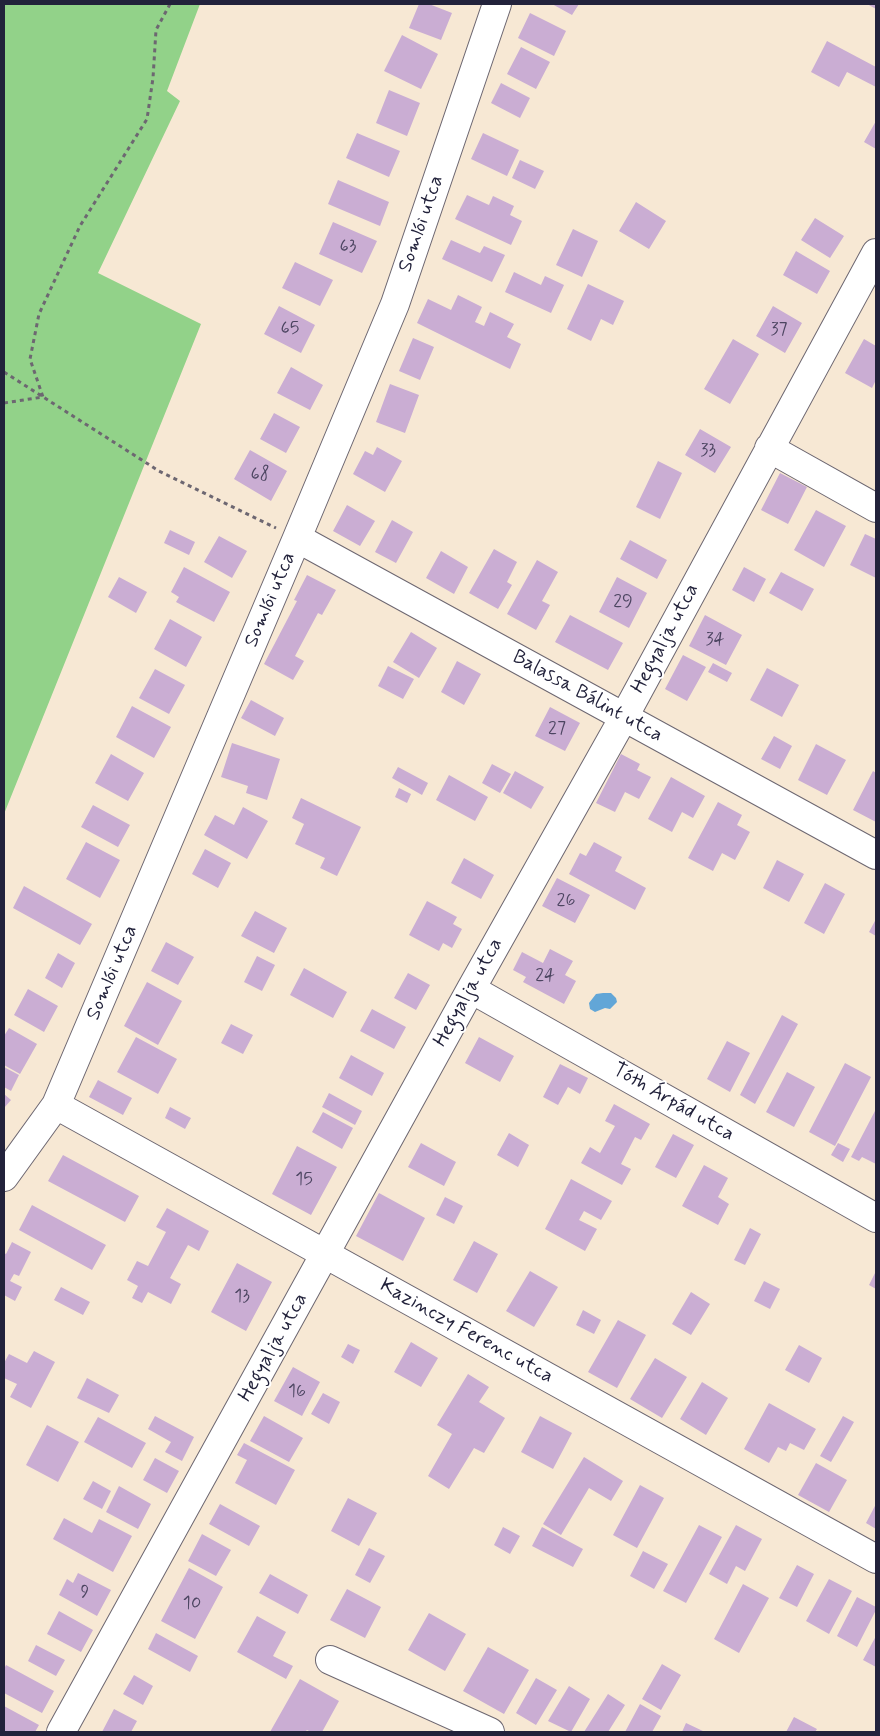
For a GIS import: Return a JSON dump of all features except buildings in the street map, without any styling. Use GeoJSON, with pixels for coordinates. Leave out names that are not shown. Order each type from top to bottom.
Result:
{"type":"FeatureCollection","features":[{"type":"Feature","properties":{"kind":"street","name":"Somlói utca"},"geometry":{"type":"LineString","coordinates":[[4,1177],[56,1105],[297,538],[395,304],[497,4]]}},
{"type":"Feature","properties":{"kind":"street","name":"Hegyalja utca"},"geometry":{"type":"LineString","coordinates":[[61,1732],[471,989],[624,717],[876,253]]}},
{"type":"Feature","properties":{"kind":"street"},"geometry":{"type":"LineString","coordinates":[[769,448],[876,508]]}},
{"type":"Feature","properties":{"kind":"street","name":"Balassa Bálint utca"},"geometry":{"type":"LineString","coordinates":[[297,538],[876,855]]}},
{"type":"Feature","properties":{"kind":"street","name":"Tóth Árpád utca"},"geometry":{"type":"LineString","coordinates":[[471,989],[876,1218]]}},
{"type":"Feature","properties":{"kind":"street","name":"Kazinczy Ferenc utca"},"geometry":{"type":"LineString","coordinates":[[56,1105],[876,1559]]}},
{"type":"Feature","properties":{"kind":"street"},"geometry":{"type":"LineString","coordinates":[[330,1660],[490,1732]]}},
{"type":"Feature","properties":{"kind":"path"},"geometry":{"type":"LineString","coordinates":[[43,397],[30,359],[39,314],[80,226],[147,119],[153,78],[156,30],[170,4]]}},
{"type":"Feature","properties":{"kind":"path"},"geometry":{"type":"LineString","coordinates":[[4,372],[159,471],[297,538]]}},
{"type":"Feature","properties":{"kind":"path"},"geometry":{"type":"LineString","coordinates":[[4,403],[43,397]]}},
{"type":"Feature","properties":{"kind":"green space"},"geometry":{"type":"Polygon","coordinates":[[[4,4],[200,4],[167,91],[180,101],[98,273],[201,324],[4,814],[4,4]]]}},
{"type":"Feature","properties":{"kind":"water"},"geometry":{"type":"Polygon","coordinates":[[[611,993],[617,1002],[610,1009],[605,1008],[595,1012],[590,1009],[589,1003],[596,994],[611,993]]]}}]}
